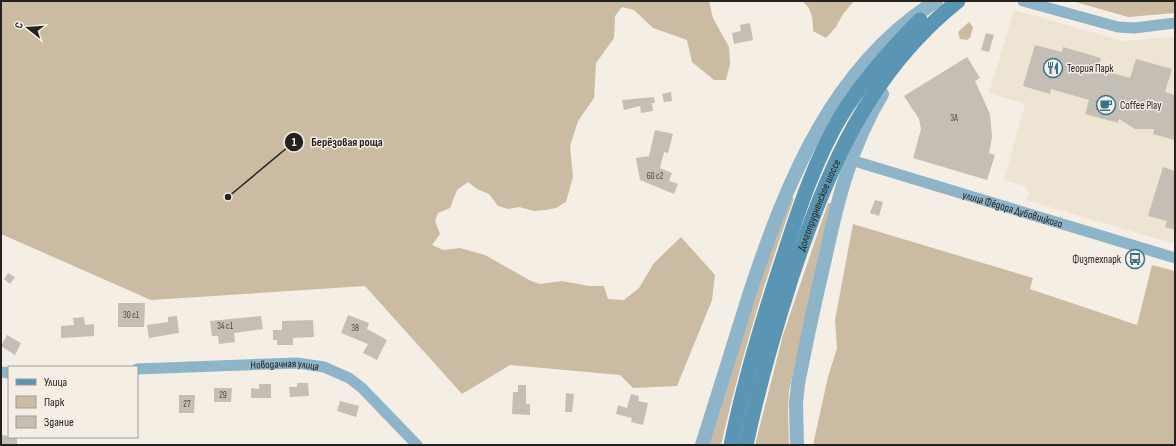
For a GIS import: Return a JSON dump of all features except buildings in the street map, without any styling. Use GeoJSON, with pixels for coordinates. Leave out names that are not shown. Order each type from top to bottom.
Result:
{"type":"FeatureCollection","features":[{"type":"Feature","properties":{"kind":"main road","name":"Долгопрудненское шоссе"},"geometry":{"type":"LineString","coordinates":[[731,445],[767,331],[806,193],[841,116],[877,66],[901,39],[942,1]]}},
{"type":"Feature","properties":{"kind":"main road","name":"Долгопрудненское шоссе"},"geometry":{"type":"LineString","coordinates":[[746,445],[767,331],[819,199],[854,123],[888,71],[908,47],[937,18],[958,1]]}},
{"type":"Feature","properties":{"kind":"street"},"geometry":{"type":"LineString","coordinates":[[702,445],[765,248],[800,160],[819,127],[852,79],[893,34],[921,10],[936,1]]}},
{"type":"Feature","properties":{"kind":"street"},"geometry":{"type":"LineString","coordinates":[[1028,2],[1118,27],[1134,28],[1175,23]]}},
{"type":"Feature","properties":{"kind":"street"},"geometry":{"type":"LineString","coordinates":[[797,445],[796,403],[798,384],[834,217],[851,160],[865,126],[892,76],[937,18]]}},
{"type":"Feature","properties":{"kind":"street","name":"улица Фёдора Дубовицкого"},"geometry":{"type":"LineString","coordinates":[[851,160],[1175,258]]}},
{"type":"Feature","properties":{"kind":"street","name":"Новодачная улица"},"geometry":{"type":"LineString","coordinates":[[138,369],[297,363],[312,364],[349,378],[362,388],[407,439],[418,445]]}},
{"type":"Feature","properties":{"kind":"shaded area","name":"Физтехпарк"},"geometry":{"type":"Polygon","coordinates":[[[1014,10],[1123,41],[1175,37],[1175,244],[1026,200],[1029,192],[1025,186],[1004,180],[1025,104],[989,93],[1014,10]]]}},
{"type":"Feature","properties":{"kind":"green space"},"geometry":{"type":"Polygon","coordinates":[[[1,1],[709,1],[713,18],[729,47],[730,64],[726,80],[714,80],[692,62],[687,40],[653,28],[634,10],[622,7],[615,16],[614,38],[596,63],[594,98],[578,121],[570,146],[573,177],[566,202],[556,208],[546,210],[534,211],[519,207],[508,209],[498,206],[489,194],[477,189],[468,182],[457,190],[450,208],[438,213],[435,221],[440,234],[432,245],[443,250],[460,248],[485,255],[531,281],[540,284],[562,281],[589,286],[604,286],[608,299],[624,300],[639,288],[654,263],[681,237],[715,275],[712,300],[677,386],[633,388],[620,375],[510,365],[462,394],[365,286],[151,300],[1,234],[1,1]]]}},
{"type":"Feature","properties":{"kind":"green space"},"geometry":{"type":"Polygon","coordinates":[[[802,1],[854,1],[843,14],[836,27],[826,38],[813,31],[813,22],[810,10],[802,1]]]}},
{"type":"Feature","properties":{"kind":"green space"},"geometry":{"type":"Polygon","coordinates":[[[1072,1],[1175,1],[1175,13],[1128,17],[1072,1]]]}},
{"type":"Feature","properties":{"kind":"green space"},"geometry":{"type":"Polygon","coordinates":[[[969,22],[973,27],[970,38],[967,40],[960,39],[958,32],[969,22]]]}},
{"type":"Feature","properties":{"kind":"green space"},"geometry":{"type":"Polygon","coordinates":[[[790,197],[794,198],[754,320],[736,382],[721,445],[706,445],[767,256],[790,197]]]}},
{"type":"Feature","properties":{"kind":"green space"},"geometry":{"type":"Polygon","coordinates":[[[828,203],[831,203],[789,391],[789,445],[755,445],[783,335],[828,203]]]}},
{"type":"Feature","properties":{"kind":"green space"},"geometry":{"type":"Polygon","coordinates":[[[853,224],[1033,278],[1030,289],[1137,325],[1152,265],[1175,271],[1175,445],[813,445],[828,377],[837,348],[835,320],[853,224]]]}},
{"type":"Feature","properties":{"kind":"place","name":"Теория Парк"},"geometry":{"type":"Point","coordinates":[1053,68]}},
{"type":"Feature","properties":{"kind":"place","name":"Coffee Play"},"geometry":{"type":"Point","coordinates":[1106,105]}},
{"type":"Feature","properties":{"kind":"place","name":"Берёзовая роща"},"geometry":{"type":"Point","coordinates":[228,197]}},
{"type":"Feature","properties":{"kind":"place","name":"Физтехпарк"},"geometry":{"type":"Point","coordinates":[1135,259]}}]}
